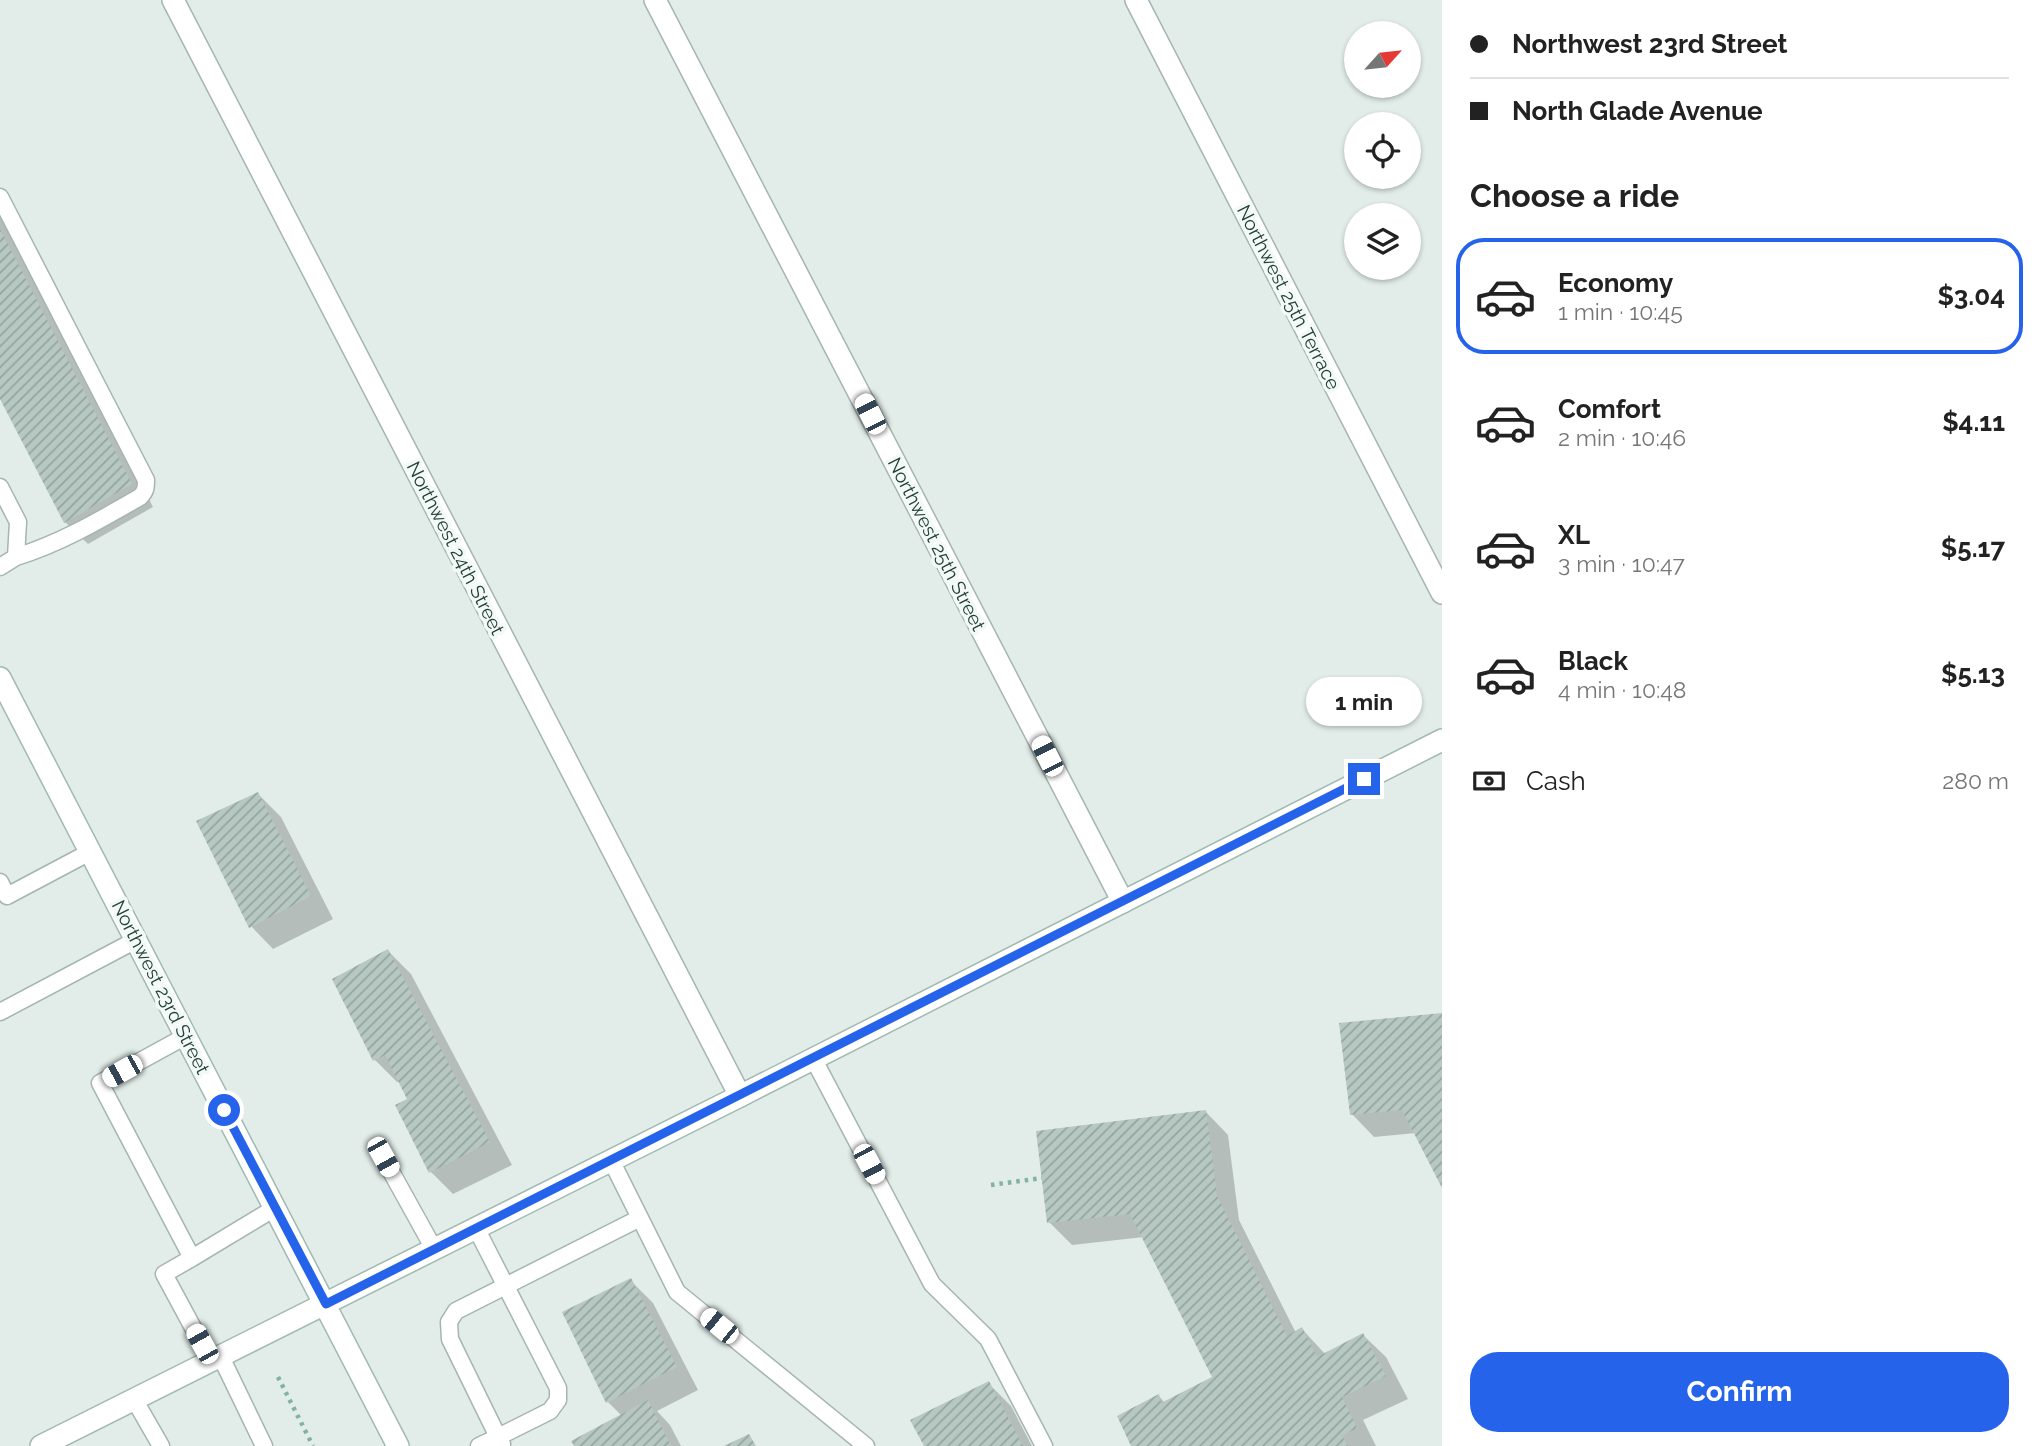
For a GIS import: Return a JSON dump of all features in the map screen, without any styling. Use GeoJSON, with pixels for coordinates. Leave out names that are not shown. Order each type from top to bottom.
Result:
{"type":"FeatureCollection","features":[{"type":"Feature","properties":{"kind":"street","name":"Northwest 24th Street"},"geometry":{"type":"LineString","coordinates":[[173,0],[740,1096]]}},
{"type":"Feature","properties":{"kind":"street","name":"Northwest 25th Street"},"geometry":{"type":"LineString","coordinates":[[655,0],[1123,902]]}},
{"type":"Feature","properties":{"kind":"street","name":"Northwest 25th Terrace"},"geometry":{"type":"LineString","coordinates":[[1136,0],[1442,593]]}},
{"type":"Feature","properties":{"kind":"street","name":"Northwest 23rd Street"},"geometry":{"type":"LineString","coordinates":[[0,678],[398,1446]]}},
{"type":"Feature","properties":{"kind":"street"},"geometry":{"type":"LineString","coordinates":[[41,1446],[67,1440],[134,1399],[1442,740]]}},
{"type":"Feature","properties":{"kind":"lane"},"geometry":{"type":"LineString","coordinates":[[0,197],[146,480],[145,492],[140,497],[70,537],[16,557],[0,566]]}},
{"type":"Feature","properties":{"kind":"lane"},"geometry":{"type":"LineString","coordinates":[[0,487],[18,522],[16,557]]}},
{"type":"Feature","properties":{"kind":"lane"},"geometry":{"type":"LineString","coordinates":[[2,893],[90,852]]}},
{"type":"Feature","properties":{"kind":"lane"},"geometry":{"type":"LineString","coordinates":[[0,1012],[136,940]]}},
{"type":"Feature","properties":{"kind":"lane"},"geometry":{"type":"LineString","coordinates":[[186,1036],[100,1083],[192,1258]]}},
{"type":"Feature","properties":{"kind":"lane"},"geometry":{"type":"LineString","coordinates":[[813,1058],[932,1284],[988,1339],[1044,1446]]}},
{"type":"Feature","properties":{"kind":"lane"},"geometry":{"type":"LineString","coordinates":[[383,1157],[433,1250]]}},
{"type":"Feature","properties":{"kind":"lane"},"geometry":{"type":"LineString","coordinates":[[611,1160],[677,1292],[866,1446]]}},
{"type":"Feature","properties":{"kind":"lane"},"geometry":{"type":"LineString","coordinates":[[264,1446],[216,1359],[164,1274],[275,1208]]}},
{"type":"Feature","properties":{"kind":"lane"},"geometry":{"type":"LineString","coordinates":[[500,1441],[450,1339],[449,1322],[456,1311],[640,1218]]}},
{"type":"Feature","properties":{"kind":"lane"},"geometry":{"type":"LineString","coordinates":[[476,1228],[558,1388],[558,1400],[551,1411],[500,1441],[479,1446]]}},
{"type":"Feature","properties":{"kind":"lane"},"geometry":{"type":"LineString","coordinates":[[134,1399],[161,1446]]}},
{"type":"Feature","properties":{"kind":"path"},"geometry":{"type":"LineString","coordinates":[[991,1185],[1042,1178]]}},
{"type":"Feature","properties":{"kind":"path"},"geometry":{"type":"LineString","coordinates":[[278,1377],[313,1446]]}},
{"type":"Feature","properties":{"kind":"building"},"geometry":{"type":"Polygon","coordinates":[[[0,229],[132,484],[64,523],[0,399],[0,229]]]}},
{"type":"Feature","properties":{"kind":"building"},"geometry":{"type":"Polygon","coordinates":[[[258,792],[311,896],[249,928],[196,821],[258,792]]]}},
{"type":"Feature","properties":{"kind":"building"},"geometry":{"type":"Polygon","coordinates":[[[388,949],[490,1142],[429,1173],[395,1105],[407,1099],[385,1055],[373,1061],[332,979],[388,949]]]}},
{"type":"Feature","properties":{"kind":"building"},"geometry":{"type":"Polygon","coordinates":[[[1442,1013],[1442,1188],[1402,1110],[1350,1115],[1339,1023],[1442,1013]]]}},
{"type":"Feature","properties":{"kind":"building"},"geometry":{"type":"Polygon","coordinates":[[[1206,1110],[1217,1196],[1287,1336],[1302,1327],[1317,1357],[1363,1333],[1386,1376],[1342,1397],[1357,1428],[1342,1436],[1348,1446],[1131,1446],[1117,1416],[1159,1394],[1161,1403],[1212,1377],[1130,1214],[1047,1223],[1036,1131],[1206,1110]]]}},
{"type":"Feature","properties":{"kind":"building"},"geometry":{"type":"Polygon","coordinates":[[[631,1278],[677,1367],[606,1403],[562,1312],[631,1278]]]}},
{"type":"Feature","properties":{"kind":"building"},"geometry":{"type":"Polygon","coordinates":[[[989,1381],[1023,1446],[924,1446],[910,1420],[989,1381]]]}},
{"type":"Feature","properties":{"kind":"building"},"geometry":{"type":"Polygon","coordinates":[[[648,1400],[671,1446],[574,1446],[571,1441],[648,1400]]]}},
{"type":"Feature","properties":{"kind":"building"},"geometry":{"type":"Polygon","coordinates":[[[749,1434],[756,1446],[724,1446],[749,1434]]]}},
{"type":"Feature","properties":{"kind":"route"},"geometry":{"type":"LineString","coordinates":[[224,1110],[326,1304],[1364,779]]}}]}
